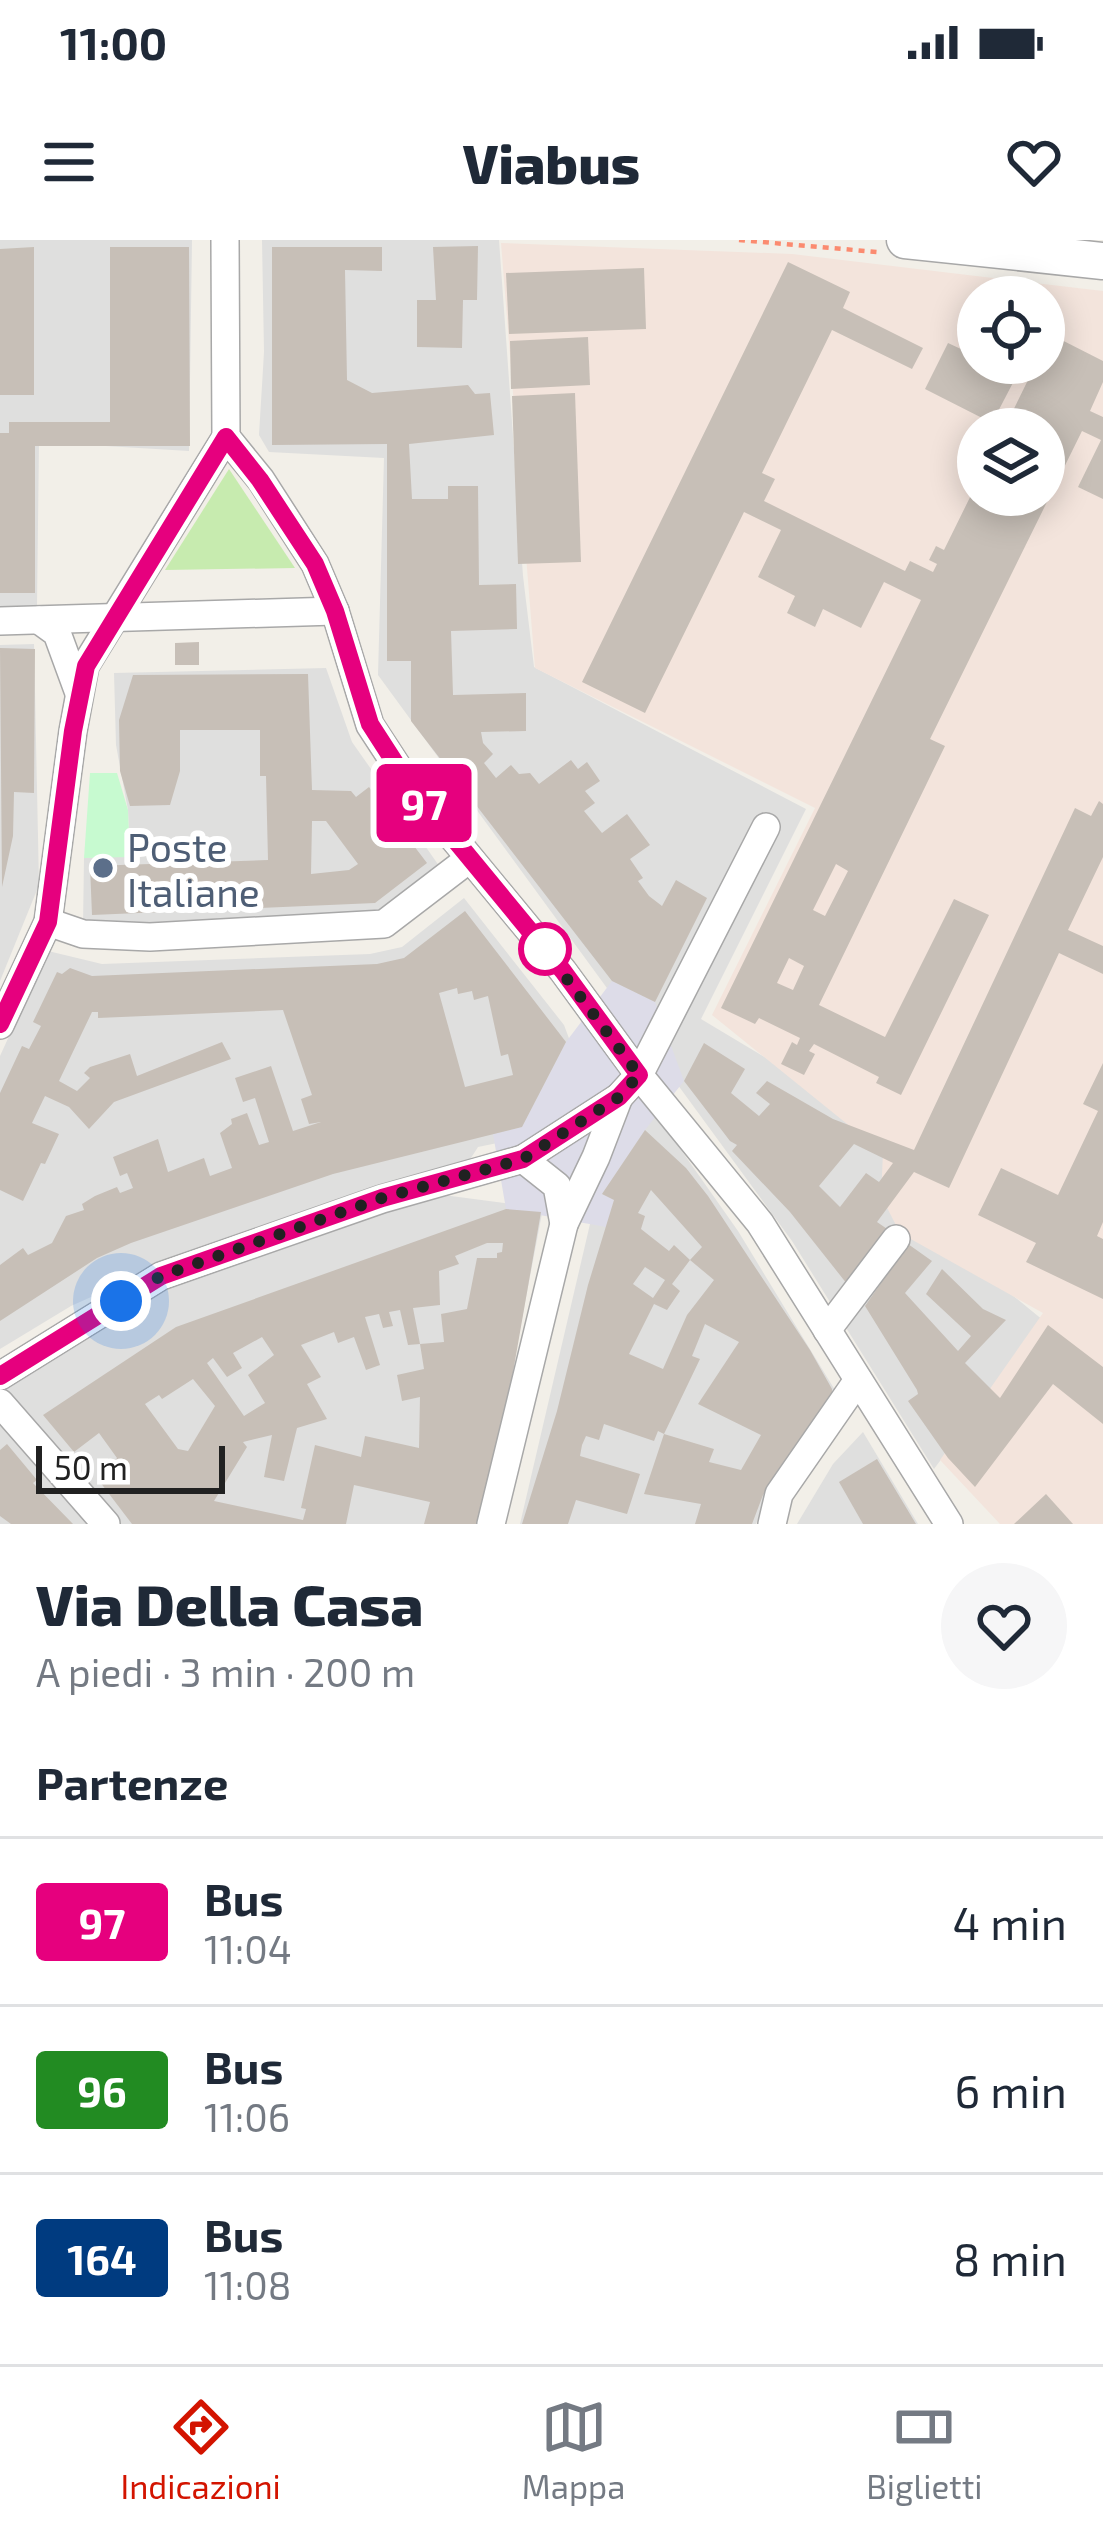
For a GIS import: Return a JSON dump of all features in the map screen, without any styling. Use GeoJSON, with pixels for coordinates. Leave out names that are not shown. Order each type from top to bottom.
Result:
{"type":"FeatureCollection","features":[{"type":"Feature","properties":{"kind":"street"},"geometry":{"type":"LineString","coordinates":[[0,1024],[48,922],[86,666],[226,437],[225,240]]}},
{"type":"Feature","properties":{"kind":"street"},"geometry":{"type":"LineString","coordinates":[[904,240],[1103,261]]}},
{"type":"Feature","properties":{"kind":"street"},"geometry":{"type":"LineString","coordinates":[[226,437],[315,564],[335,611],[370,724],[408,783],[760,1223],[949,1524]]}},
{"type":"Feature","properties":{"kind":"street"},"geometry":{"type":"LineString","coordinates":[[0,621],[335,611]]}},
{"type":"Feature","properties":{"kind":"street"},"geometry":{"type":"LineString","coordinates":[[39,620],[57,633],[80,694]]}},
{"type":"Feature","properties":{"kind":"street"},"geometry":{"type":"LineString","coordinates":[[0,1376],[161,1276],[382,1198],[523,1159],[619,1097],[639,1075],[766,826]]}},
{"type":"Feature","properties":{"kind":"street"},"geometry":{"type":"LineString","coordinates":[[48,922],[83,934],[150,937],[384,924],[469,859]]}},
{"type":"Feature","properties":{"kind":"street"},"geometry":{"type":"LineString","coordinates":[[491,1524],[564,1224],[619,1097]]}},
{"type":"Feature","properties":{"kind":"street"},"geometry":{"type":"LineString","coordinates":[[523,1159],[557,1186],[564,1224]]}},
{"type":"Feature","properties":{"kind":"street"},"geometry":{"type":"LineString","coordinates":[[826,1330],[896,1239]]}},
{"type":"Feature","properties":{"kind":"street"},"geometry":{"type":"LineString","coordinates":[[772,1524],[779,1495],[858,1380]]}},
{"type":"Feature","properties":{"kind":"street"},"geometry":{"type":"LineString","coordinates":[[0,1402],[106,1524]]}},
{"type":"Feature","properties":{"kind":"shaded area"},"geometry":{"type":"Polygon","coordinates":[[[0,240],[192,240],[189,451],[39,442],[37,606],[0,607],[0,240]]]}},
{"type":"Feature","properties":{"kind":"shaded area"},"geometry":{"type":"Polygon","coordinates":[[[262,240],[499,240],[534,667],[806,809],[701,1019],[903,1140],[923,1222],[1044,1321],[934,1469],[792,1241],[378,675],[384,458],[269,452],[259,435],[264,352],[262,240]]]}},
{"type":"Feature","properties":{"kind":"shaded area"},"geometry":{"type":"Polygon","coordinates":[[[501,243],[792,254],[977,276],[957,276],[957,384],[1065,384],[1065,286],[1103,291],[1103,1524],[1000,1524],[940,1460],[1043,1313],[900,1233],[881,1196],[883,1153],[712,1015],[815,808],[535,668],[501,243]]]}},
{"type":"Feature","properties":{"kind":"shaded area"},"geometry":{"type":"Polygon","coordinates":[[[34,644],[39,885],[0,981],[0,645],[34,644]]]}},
{"type":"Feature","properties":{"kind":"shaded area"},"geometry":{"type":"Polygon","coordinates":[[[326,668],[352,742],[442,870],[372,919],[83,926],[84,858],[130,856],[128,810],[116,745],[114,673],[326,668]]]}},
{"type":"Feature","properties":{"kind":"shaded area"},"geometry":{"type":"Polygon","coordinates":[[[464,898],[564,1025],[570,1041],[523,1128],[507,1141],[478,1147],[469,1161],[149,1271],[71,1306],[0,1349],[0,1056],[48,951],[102,964],[370,954],[402,947],[464,898]]]}},
{"type":"Feature","properties":{"kind":"shaded area"},"geometry":{"type":"Polygon","coordinates":[[[612,981],[655,1002],[684,1081],[602,1194],[614,1200],[606,1227],[506,1209],[493,1134],[522,1127],[566,1042],[612,981]]]}},
{"type":"Feature","properties":{"kind":"shaded area"},"geometry":{"type":"Polygon","coordinates":[[[655,1113],[738,1231],[841,1400],[764,1501],[756,1524],[520,1524],[597,1194],[655,1113]]]}},
{"type":"Feature","properties":{"kind":"shaded area"},"geometry":{"type":"Polygon","coordinates":[[[428,1193],[543,1208],[483,1524],[0,1524],[0,1387],[164,1284],[428,1193]]]}},
{"type":"Feature","properties":{"kind":"shaded area"},"geometry":{"type":"Polygon","coordinates":[[[863,1432],[918,1524],[797,1524],[833,1464],[863,1432]]]}},
{"type":"Feature","properties":{"kind":"green space"},"geometry":{"type":"Polygon","coordinates":[[[229,469],[295,568],[165,570],[229,469]]]}},
{"type":"Feature","properties":{"kind":"green space"},"geometry":{"type":"Polygon","coordinates":[[[90,773],[117,773],[128,810],[130,857],[84,858],[90,773]]]}},
{"type":"Feature","properties":{"kind":"building"},"geometry":{"type":"Polygon","coordinates":[[[478,246],[477,300],[463,300],[462,348],[417,347],[417,300],[436,300],[433,247],[478,246]]]}},
{"type":"Feature","properties":{"kind":"building"},"geometry":{"type":"Polygon","coordinates":[[[34,247],[34,395],[0,395],[0,249],[34,247]]]}},
{"type":"Feature","properties":{"kind":"building"},"geometry":{"type":"Polygon","coordinates":[[[110,247],[189,247],[190,446],[35,446],[35,593],[0,593],[0,433],[9,433],[9,422],[110,422],[110,247]]]}},
{"type":"Feature","properties":{"kind":"building"},"geometry":{"type":"Polygon","coordinates":[[[272,247],[382,247],[382,271],[345,270],[347,380],[372,393],[468,385],[475,394],[490,393],[494,435],[409,444],[412,499],[448,499],[448,486],[478,486],[479,585],[516,584],[517,629],[451,631],[453,695],[526,693],[526,731],[481,732],[493,754],[484,763],[496,778],[511,765],[519,774],[530,773],[539,784],[571,760],[578,769],[587,762],[600,781],[585,791],[595,803],[584,811],[602,833],[627,814],[650,845],[630,859],[649,896],[662,906],[676,880],[707,898],[655,1002],[612,981],[411,721],[411,661],[387,661],[387,444],[272,445],[272,247]]]}},
{"type":"Feature","properties":{"kind":"building"},"geometry":{"type":"Polygon","coordinates":[[[788,262],[850,292],[843,308],[923,348],[912,369],[832,330],[762,473],[775,479],[764,501],[905,571],[910,561],[933,572],[937,564],[929,560],[936,546],[944,550],[961,516],[1040,516],[930,739],[945,746],[819,1005],[885,1037],[954,899],[989,915],[901,1095],[876,1083],[879,1077],[814,1044],[809,1051],[815,1054],[804,1075],[781,1064],[792,1042],[797,1045],[800,1038],[759,1018],[755,1024],[721,1008],[921,600],[884,582],[861,628],[823,609],[815,627],[787,613],[795,596],[758,577],[781,530],[744,512],[645,713],[582,682],[788,262]],[[836,864],[813,910],[825,916],[848,871],[836,864]],[[789,958],[777,983],[793,990],[804,966],[789,958]]]}},
{"type":"Feature","properties":{"kind":"building"},"geometry":{"type":"Polygon","coordinates":[[[644,268],[646,329],[509,334],[506,273],[644,268]]]}},
{"type":"Feature","properties":{"kind":"building"},"geometry":{"type":"Polygon","coordinates":[[[588,337],[590,385],[511,389],[510,341],[588,337]]]}},
{"type":"Feature","properties":{"kind":"building"},"geometry":{"type":"Polygon","coordinates":[[[1065,342],[1103,361],[1103,382],[1090,411],[1103,417],[1103,499],[1078,487],[1101,440],[1082,431],[1065,465],[1065,408],[1014,408],[1026,384],[1065,384],[1065,342]]]}},
{"type":"Feature","properties":{"kind":"building"},"geometry":{"type":"Polygon","coordinates":[[[948,343],[957,347],[957,384],[1012,384],[1000,408],[962,408],[925,389],[948,343]]]}},
{"type":"Feature","properties":{"kind":"building"},"geometry":{"type":"Polygon","coordinates":[[[575,393],[581,562],[518,564],[512,396],[575,393]]]}},
{"type":"Feature","properties":{"kind":"building"},"geometry":{"type":"Polygon","coordinates":[[[199,642],[199,665],[175,665],[175,643],[199,642]]]}},
{"type":"Feature","properties":{"kind":"building"},"geometry":{"type":"Polygon","coordinates":[[[0,648],[35,649],[34,793],[14,792],[13,836],[2,887],[0,648]]]}},
{"type":"Feature","properties":{"kind":"building"},"geometry":{"type":"Polygon","coordinates":[[[308,674],[312,790],[351,791],[356,797],[369,787],[427,863],[375,903],[92,915],[90,866],[268,860],[260,730],[180,730],[180,771],[170,805],[130,806],[120,771],[119,720],[133,675],[308,674]],[[312,821],[311,874],[349,870],[358,864],[326,821],[312,821]]]}},
{"type":"Feature","properties":{"kind":"building"},"geometry":{"type":"Polygon","coordinates":[[[1099,801],[1103,804],[1103,857],[1068,930],[1103,946],[1103,974],[1059,953],[949,1188],[914,1172],[877,1222],[893,1233],[851,1289],[790,1212],[732,1151],[737,1145],[684,1081],[704,1043],[745,1069],[731,1093],[759,1116],[770,1104],[756,1093],[767,1081],[833,1119],[914,1150],[1075,808],[1091,816],[1099,801]],[[854,1144],[819,1186],[840,1207],[866,1173],[879,1182],[893,1163],[854,1144]]]}},
{"type":"Feature","properties":{"kind":"building"},"geometry":{"type":"Polygon","coordinates":[[[465,911],[566,1042],[522,1127],[333,1174],[131,1243],[97,1258],[0,1321],[0,1265],[23,1248],[28,1255],[52,1243],[66,1216],[84,1210],[82,1204],[95,1196],[117,1187],[120,1193],[133,1188],[127,1173],[120,1176],[113,1157],[158,1139],[168,1172],[204,1158],[210,1176],[232,1168],[220,1133],[232,1124],[231,1119],[247,1113],[259,1145],[269,1142],[255,1098],[243,1102],[235,1078],[271,1066],[293,1131],[321,1122],[309,1124],[301,1099],[312,1095],[283,1010],[98,1018],[98,1012],[92,1012],[59,1081],[77,1091],[90,1078],[84,1073],[90,1067],[130,1054],[137,1076],[222,1042],[231,1059],[114,1102],[89,1129],[69,1107],[45,1096],[32,1123],[59,1134],[45,1164],[41,1163],[23,1201],[0,1190],[0,1093],[22,1046],[29,1049],[41,1026],[33,1022],[57,972],[70,968],[92,976],[377,964],[404,958],[465,911]],[[457,988],[439,993],[465,1087],[513,1075],[508,1054],[501,1056],[488,996],[474,1000],[472,991],[458,994],[457,988]]]}},
{"type":"Feature","properties":{"kind":"building"},"geometry":{"type":"Polygon","coordinates":[[[1103,1063],[1103,1222],[1097,1236],[1103,1239],[1103,1299],[1026,1262],[1036,1243],[978,1215],[1001,1168],[1058,1195],[1098,1111],[1083,1104],[1103,1063]]]}},
{"type":"Feature","properties":{"kind":"building"},"geometry":{"type":"Polygon","coordinates":[[[645,1130],[708,1196],[832,1389],[832,1396],[763,1495],[752,1524],[695,1524],[701,1504],[644,1494],[664,1434],[658,1431],[654,1441],[604,1424],[599,1440],[586,1436],[580,1456],[640,1474],[627,1514],[576,1500],[568,1524],[522,1524],[614,1200],[602,1194],[645,1130]],[[651,1190],[638,1213],[645,1216],[641,1229],[669,1251],[674,1245],[690,1260],[702,1247],[651,1190]],[[690,1260],[672,1284],[680,1291],[667,1310],[654,1304],[629,1354],[663,1369],[687,1315],[714,1280],[690,1260]],[[645,1267],[633,1284],[653,1298],[665,1280],[645,1267]],[[705,1324],[692,1356],[700,1359],[664,1434],[714,1449],[709,1462],[741,1470],[761,1435],[698,1404],[739,1342],[705,1324]]]}},
{"type":"Feature","properties":{"kind":"building"},"geometry":{"type":"Polygon","coordinates":[[[506,1209],[541,1212],[512,1378],[477,1524],[424,1524],[430,1502],[354,1485],[346,1524],[132,1524],[100,1482],[117,1458],[99,1433],[74,1452],[43,1415],[176,1327],[506,1209]],[[487,1243],[455,1256],[459,1264],[439,1271],[440,1305],[413,1308],[420,1344],[444,1342],[441,1314],[467,1309],[477,1258],[497,1258],[503,1243],[487,1243]],[[400,1310],[389,1312],[393,1326],[383,1328],[379,1314],[365,1317],[380,1365],[366,1370],[354,1337],[338,1343],[334,1332],[301,1345],[321,1377],[307,1384],[327,1419],[297,1428],[284,1481],[264,1477],[272,1435],[243,1442],[247,1447],[214,1501],[303,1520],[306,1509],[301,1508],[315,1445],[361,1457],[365,1436],[419,1448],[420,1397],[402,1401],[397,1375],[424,1369],[420,1344],[408,1345],[400,1310]],[[262,1337],[233,1353],[242,1368],[227,1377],[213,1358],[207,1363],[244,1416],[265,1403],[248,1375],[274,1355],[262,1337]],[[193,1379],[162,1399],[159,1395],[145,1404],[178,1449],[188,1451],[215,1406],[193,1379]]]}},
{"type":"Feature","properties":{"kind":"building"},"geometry":{"type":"Polygon","coordinates":[[[908,1244],[932,1261],[905,1293],[958,1351],[971,1336],[926,1294],[942,1269],[983,1309],[1006,1320],[965,1363],[1000,1398],[1048,1325],[1103,1367],[1103,1424],[1053,1384],[975,1487],[908,1401],[917,1390],[865,1306],[908,1244]]]}},
{"type":"Feature","properties":{"kind":"building"},"geometry":{"type":"Polygon","coordinates":[[[7,1444],[37,1480],[33,1483],[73,1524],[11,1524],[0,1516],[0,1450],[7,1444]]]}},
{"type":"Feature","properties":{"kind":"building"},"geometry":{"type":"Polygon","coordinates":[[[877,1459],[916,1524],[863,1524],[839,1482],[877,1459]]]}},
{"type":"Feature","properties":{"kind":"building"},"geometry":{"type":"Polygon","coordinates":[[[1046,1494],[1073,1524],[1014,1524],[1046,1494]]]}},
{"type":"Feature","properties":{"kind":"bus line","name":"97"},"geometry":{"type":"LineString","coordinates":[[0,1024],[48,922],[86,666],[226,437],[315,564],[335,611],[370,724],[408,783],[563,971],[639,1075],[619,1097],[523,1159],[382,1198],[161,1276],[0,1376]]}},
{"type":"Feature","properties":{"kind":"place","name":"Poste Italiane"},"geometry":{"type":"Point","coordinates":[103,868]}},
{"type":"Feature","properties":{"kind":"route"},"geometry":{"type":"LineString","coordinates":[[121,1301],[161,1276],[382,1198],[523,1159],[619,1097],[639,1075],[540,943],[545,949]]}}]}
